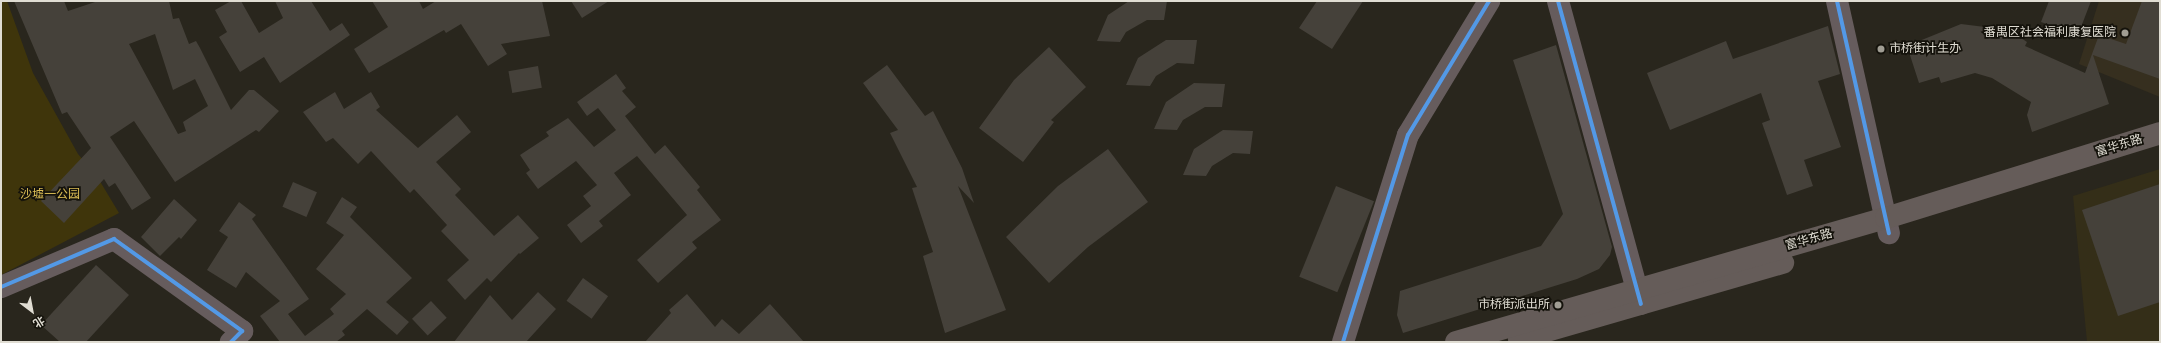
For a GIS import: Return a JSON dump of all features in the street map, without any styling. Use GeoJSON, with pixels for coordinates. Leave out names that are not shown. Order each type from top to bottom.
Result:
{"type":"FeatureCollection","features":[{"type":"Feature","properties":{"kind":"main road","name":"富华东路"},"geometry":{"type":"LineString","coordinates":[[1887,226],[2160,133]]}},
{"type":"Feature","properties":{"kind":"main road","name":"富华东路"},"geometry":{"type":"LineString","coordinates":[[1456,342],[1639,296],[2160,148]]}},
{"type":"Feature","properties":{"kind":"main road","name":"富华东路"},"geometry":{"type":"LineString","coordinates":[[1510,342],[1639,296]]}},
{"type":"Feature","properties":{"kind":"street"},"geometry":{"type":"LineString","coordinates":[[1343,342],[1408,135],[1489,1]]}},
{"type":"Feature","properties":{"kind":"street"},"geometry":{"type":"LineString","coordinates":[[1558,1],[1639,296]]}},
{"type":"Feature","properties":{"kind":"street"},"geometry":{"type":"LineString","coordinates":[[1837,1],[1887,226]]}},
{"type":"Feature","properties":{"kind":"street"},"geometry":{"type":"LineString","coordinates":[[1,287],[114,239],[242,331],[231,342]]}},
{"type":"Feature","properties":{"kind":"shaded area","name":"番禺区社会福利康复医院"},"geometry":{"type":"Polygon","coordinates":[[[2099,1],[2160,1],[2160,97],[2079,64],[2099,1]]]}},
{"type":"Feature","properties":{"kind":"shaded area"},"geometry":{"type":"Polygon","coordinates":[[[2160,169],[2160,342],[2087,342],[2073,196],[2160,169]]]}},
{"type":"Feature","properties":{"kind":"green space","name":"沙墟一公园"},"geometry":{"type":"Polygon","coordinates":[[[1,1],[7,1],[33,73],[78,154],[98,178],[119,213],[1,275],[1,1]]]}},
{"type":"Feature","properties":{"kind":"building"},"geometry":{"type":"Polygon","coordinates":[[[14,1],[64,1],[68,11],[98,1],[169,1],[173,19],[179,18],[189,44],[196,41],[231,110],[249,90],[254,90],[279,111],[259,132],[256,130],[175,182],[134,121],[110,137],[151,198],[132,210],[115,183],[109,187],[104,179],[64,223],[41,201],[91,148],[67,112],[62,114],[14,1]],[[155,34],[129,44],[178,134],[186,131],[183,122],[208,106],[195,79],[173,90],[155,34]]]}},
{"type":"Feature","properties":{"kind":"building"},"geometry":{"type":"Polygon","coordinates":[[[231,1],[241,1],[259,33],[283,18],[275,1],[311,1],[330,31],[342,23],[350,35],[280,83],[264,57],[240,72],[219,37],[227,32],[215,10],[231,1]]]}},
{"type":"Feature","properties":{"kind":"building"},"geometry":{"type":"Polygon","coordinates":[[[372,1],[419,1],[423,9],[436,1],[542,1],[550,36],[501,44],[507,54],[488,66],[461,24],[446,33],[444,30],[369,73],[354,49],[388,27],[372,1]]]}},
{"type":"Feature","properties":{"kind":"building"},"geometry":{"type":"Polygon","coordinates":[[[571,1],[609,1],[582,18],[571,1]]]}},
{"type":"Feature","properties":{"kind":"building"},"geometry":{"type":"Polygon","coordinates":[[[1129,1],[1167,1],[1164,20],[1147,20],[1126,32],[1120,42],[1097,41],[1108,15],[1129,1]]]}},
{"type":"Feature","properties":{"kind":"building"},"geometry":{"type":"Polygon","coordinates":[[[1317,1],[1363,1],[1332,49],[1299,28],[1317,1]]]}},
{"type":"Feature","properties":{"kind":"building"},"geometry":{"type":"Polygon","coordinates":[[[2049,1],[2091,1],[2078,35],[2041,22],[2049,1]]]}},
{"type":"Feature","properties":{"kind":"building"},"geometry":{"type":"Polygon","coordinates":[[[2142,1],[2160,1],[2160,79],[2093,55],[2109,104],[2032,132],[2027,115],[2031,102],[1992,78],[1975,73],[1941,83],[1939,77],[1919,83],[1907,46],[1961,24],[2009,30],[2027,42],[2025,46],[2085,73],[2099,35],[2126,44],[2142,1]]]}},
{"type":"Feature","properties":{"kind":"building"},"geometry":{"type":"Polygon","coordinates":[[[1828,26],[1840,74],[1818,81],[1841,147],[1804,160],[1813,186],[1787,195],[1762,123],[1770,120],[1761,93],[1670,130],[1647,73],[1726,41],[1733,59],[1828,26]]]}},
{"type":"Feature","properties":{"kind":"building"},"geometry":{"type":"Polygon","coordinates":[[[1166,40],[1197,40],[1194,64],[1177,63],[1156,76],[1150,86],[1126,85],[1138,58],[1166,40]]]}},
{"type":"Feature","properties":{"kind":"building"},"geometry":{"type":"Polygon","coordinates":[[[1556,45],[1612,247],[1610,255],[1599,269],[1577,279],[1403,333],[1397,315],[1400,291],[1541,246],[1563,214],[1513,60],[1556,45]]]}},
{"type":"Feature","properties":{"kind":"building"},"geometry":{"type":"Polygon","coordinates":[[[1049,47],[1086,87],[1051,120],[1054,122],[1023,162],[979,128],[1014,80],[1049,47]]]}},
{"type":"Feature","properties":{"kind":"building"},"geometry":{"type":"Polygon","coordinates":[[[887,65],[925,116],[933,111],[962,168],[974,203],[958,186],[1006,310],[945,333],[923,256],[933,252],[912,188],[917,187],[890,133],[898,130],[863,83],[887,65]]]}},
{"type":"Feature","properties":{"kind":"building"},"geometry":{"type":"Polygon","coordinates":[[[538,66],[542,88],[512,93],[508,71],[538,66]]]}},
{"type":"Feature","properties":{"kind":"building"},"geometry":{"type":"Polygon","coordinates":[[[616,74],[626,88],[622,91],[636,107],[625,116],[655,154],[665,145],[700,187],[697,190],[721,220],[692,242],[697,248],[658,283],[637,260],[687,215],[637,156],[614,173],[631,195],[599,221],[603,226],[581,243],[567,225],[591,206],[583,196],[597,185],[576,161],[538,189],[526,173],[530,170],[520,155],[549,136],[546,132],[568,118],[594,147],[616,130],[598,108],[587,116],[577,102],[616,74]]]}},
{"type":"Feature","properties":{"kind":"building"},"geometry":{"type":"Polygon","coordinates":[[[1194,83],[1225,84],[1222,107],[1205,107],[1183,120],[1177,130],[1154,129],[1166,102],[1194,83]]]}},
{"type":"Feature","properties":{"kind":"building"},"geometry":{"type":"Polygon","coordinates":[[[335,92],[344,109],[371,92],[380,107],[376,110],[418,148],[457,115],[471,132],[436,162],[461,189],[455,195],[494,236],[518,215],[539,238],[520,254],[519,253],[491,282],[487,278],[465,300],[447,280],[469,260],[441,231],[447,225],[414,189],[410,193],[371,151],[358,164],[333,138],[326,142],[303,112],[335,92]]]}},
{"type":"Feature","properties":{"kind":"building"},"geometry":{"type":"Polygon","coordinates":[[[1223,130],[1253,131],[1250,154],[1233,153],[1212,166],[1206,176],[1183,175],[1194,149],[1223,130]]]}},
{"type":"Feature","properties":{"kind":"building"},"geometry":{"type":"Polygon","coordinates":[[[1108,149],[1148,202],[1088,247],[1049,283],[1006,237],[1058,186],[1108,149]]]}},
{"type":"Feature","properties":{"kind":"building"},"geometry":{"type":"Polygon","coordinates":[[[293,182],[317,192],[306,217],[282,207],[293,182]]]}},
{"type":"Feature","properties":{"kind":"building"},"geometry":{"type":"Polygon","coordinates":[[[2160,184],[2160,302],[2118,316],[2082,210],[2160,184]]]}},
{"type":"Feature","properties":{"kind":"building"},"geometry":{"type":"Polygon","coordinates":[[[1336,186],[1374,201],[1337,292],[1299,277],[1336,186]]]}},
{"type":"Feature","properties":{"kind":"building"},"geometry":{"type":"Polygon","coordinates":[[[342,197],[357,207],[350,217],[412,278],[386,302],[409,322],[397,335],[367,309],[342,331],[345,335],[336,342],[280,342],[260,316],[280,301],[246,272],[236,288],[207,270],[228,237],[219,231],[239,202],[256,215],[252,219],[309,299],[288,314],[305,336],[334,314],[330,309],[346,294],[316,269],[344,235],[326,223],[342,197]]]}},
{"type":"Feature","properties":{"kind":"building"},"geometry":{"type":"Polygon","coordinates":[[[174,199],[197,220],[181,239],[179,237],[160,256],[141,237],[174,199]]]}},
{"type":"Feature","properties":{"kind":"building"},"geometry":{"type":"Polygon","coordinates":[[[96,265],[129,295],[86,342],[60,342],[41,325],[96,265]]]}},
{"type":"Feature","properties":{"kind":"building"},"geometry":{"type":"Polygon","coordinates":[[[583,278],[608,296],[592,319],[567,301],[583,278]]]}},
{"type":"Feature","properties":{"kind":"building"},"geometry":{"type":"Polygon","coordinates":[[[538,292],[556,309],[526,342],[454,342],[490,295],[512,320],[538,292]]]}},
{"type":"Feature","properties":{"kind":"building"},"geometry":{"type":"Polygon","coordinates":[[[687,294],[715,327],[722,319],[739,334],[770,304],[804,342],[645,342],[671,313],[669,310],[687,294]]]}},
{"type":"Feature","properties":{"kind":"building"},"geometry":{"type":"Polygon","coordinates":[[[431,301],[447,318],[428,336],[412,319],[431,301]]]}},
{"type":"Feature","properties":{"kind":"cycle path"},"geometry":{"type":"LineString","coordinates":[[1343,342],[1408,135],[1489,1]]}},
{"type":"Feature","properties":{"kind":"cycle path"},"geometry":{"type":"LineString","coordinates":[[1558,1],[1641,304]]}},
{"type":"Feature","properties":{"kind":"cycle path"},"geometry":{"type":"LineString","coordinates":[[1837,1],[1889,233]]}},
{"type":"Feature","properties":{"kind":"cycle path"},"geometry":{"type":"LineString","coordinates":[[1,287],[114,239],[242,331],[231,342]]}},
{"type":"Feature","properties":{"kind":"place","name":"番禺区社会福利康复医院"},"geometry":{"type":"Point","coordinates":[2125,33]}},
{"type":"Feature","properties":{"kind":"place","name":"市桥街计生办"},"geometry":{"type":"Point","coordinates":[1881,49]}},
{"type":"Feature","properties":{"kind":"place","name":"市桥街派出所"},"geometry":{"type":"Point","coordinates":[1558,305]}}]}
